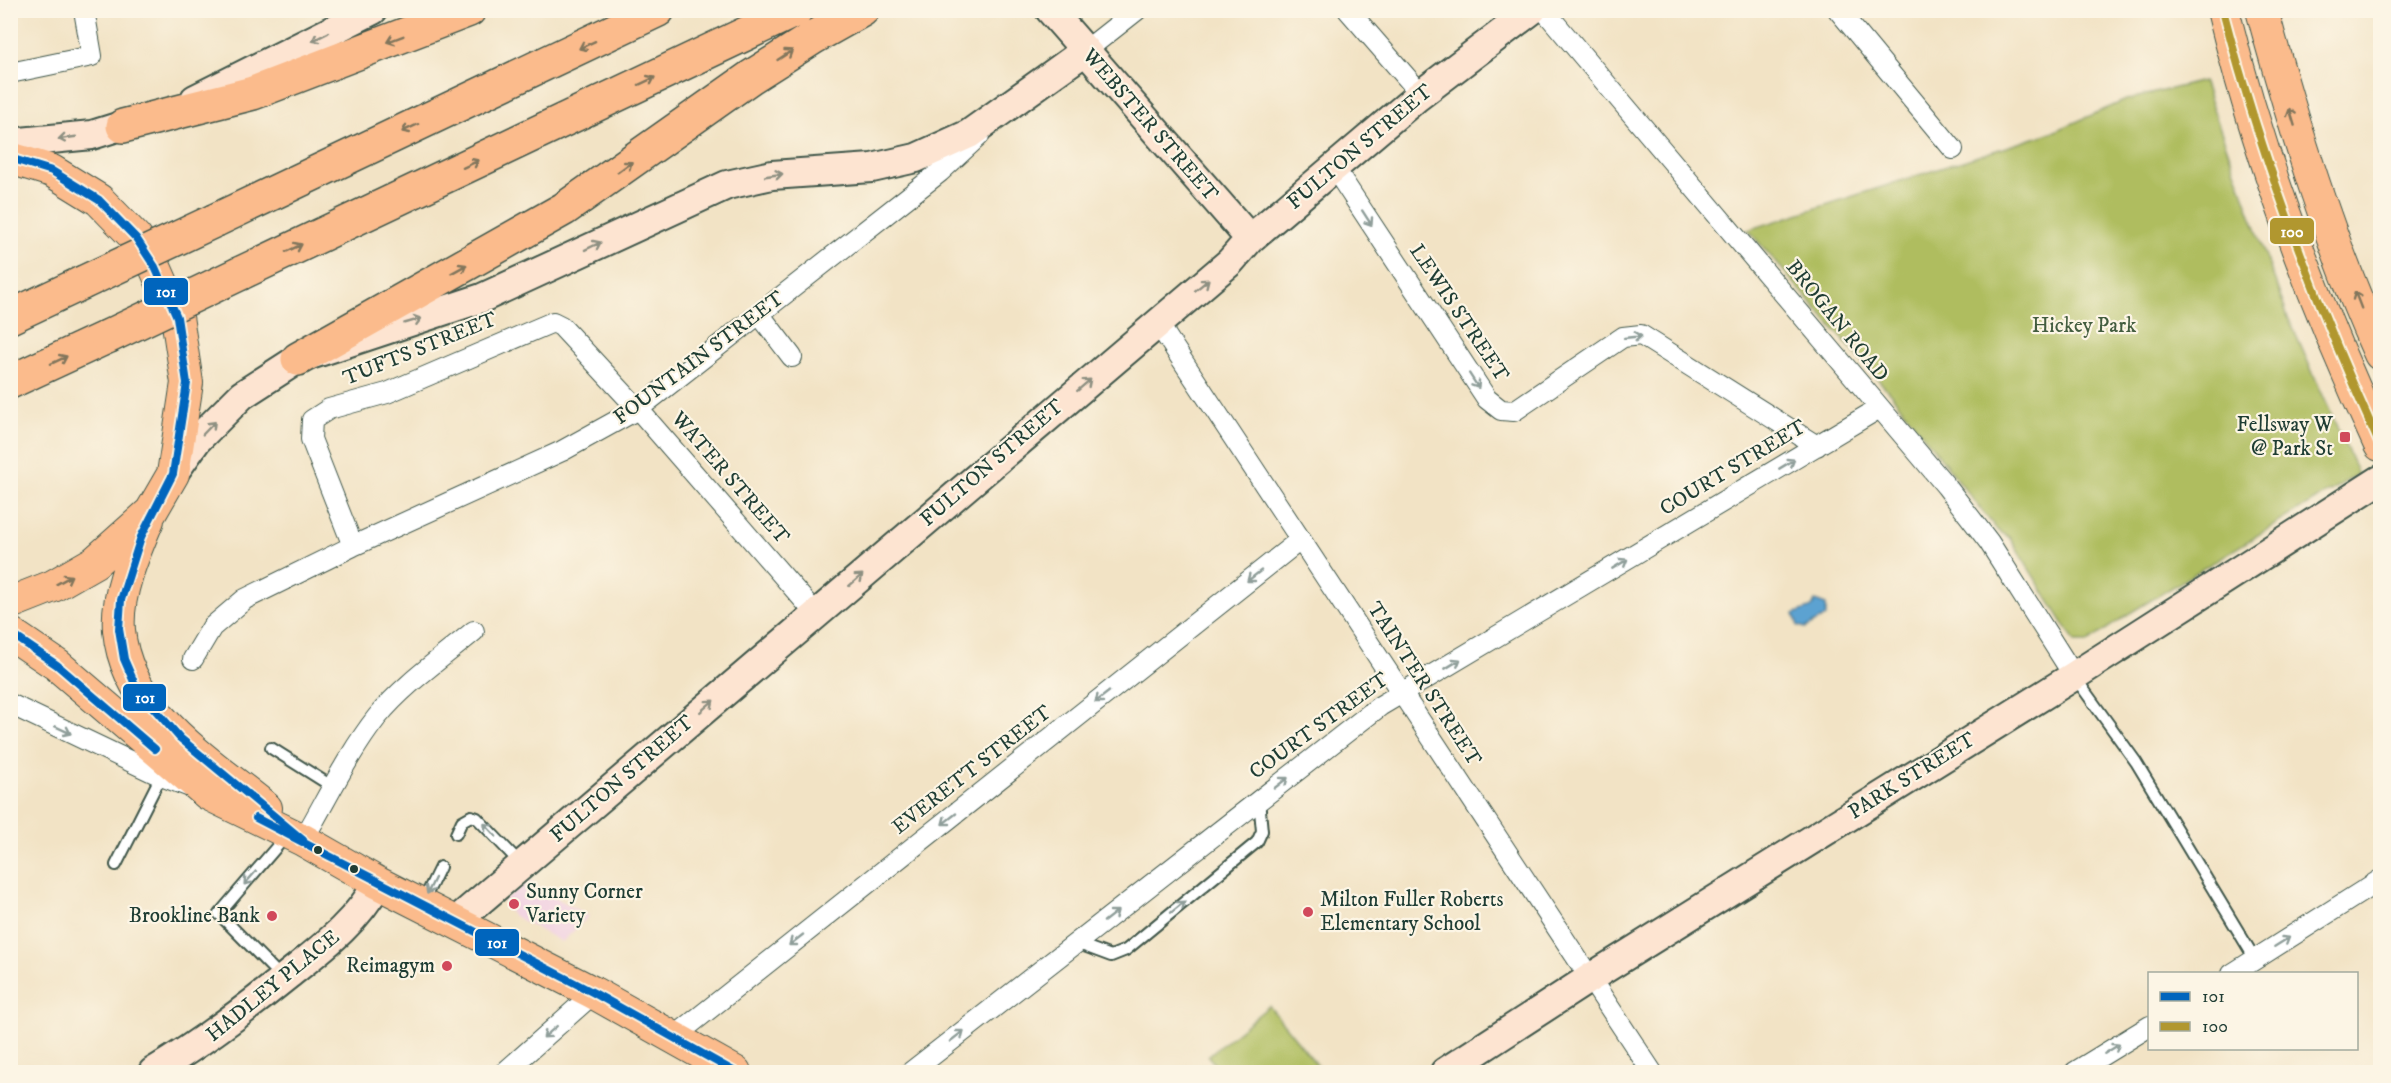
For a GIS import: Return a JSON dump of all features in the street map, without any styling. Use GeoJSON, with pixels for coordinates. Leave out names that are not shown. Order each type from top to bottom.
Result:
{"type":"FeatureCollection","features":[{"type":"Feature","properties":{"kind":"highway"},"geometry":{"type":"LineString","coordinates":[[123,126],[253,93],[469,10]]}},
{"type":"Feature","properties":{"kind":"highway"},"geometry":{"type":"LineString","coordinates":[[10,317],[658,10]]}},
{"type":"Feature","properties":{"kind":"highway"},"geometry":{"type":"LineString","coordinates":[[10,382],[796,10]]}},
{"type":"Feature","properties":{"kind":"highway"},"geometry":{"type":"LineString","coordinates":[[298,359],[564,209],[751,77],[862,10]]}},
{"type":"Feature","properties":{"kind":"main road"},"geometry":{"type":"LineString","coordinates":[[2223,10],[2236,62],[2281,204],[2329,330],[2380,445]]}},
{"type":"Feature","properties":{"kind":"main road"},"geometry":{"type":"LineString","coordinates":[[2262,10],[2297,135],[2354,292],[2380,354]]}},
{"type":"Feature","properties":{"kind":"main road"},"geometry":{"type":"LineString","coordinates":[[10,158],[52,171],[99,200],[136,238],[155,267],[177,317],[187,383],[173,474],[151,512],[129,572],[120,619],[124,659],[137,689],[180,738],[296,837]]}},
{"type":"Feature","properties":{"kind":"main road"},"geometry":{"type":"LineString","coordinates":[[10,603],[53,586],[95,562],[151,512]]}},
{"type":"Feature","properties":{"kind":"main road"},"geometry":{"type":"LineString","coordinates":[[10,633],[57,665],[208,794],[296,837],[378,883],[594,993],[735,1072]]}},
{"type":"Feature","properties":{"kind":"street"},"geometry":{"type":"LineString","coordinates":[[10,72],[92,57],[84,10]]}},
{"type":"Feature","properties":{"kind":"street"},"geometry":{"type":"LineString","coordinates":[[10,143],[92,135],[194,100],[373,10]]}},
{"type":"Feature","properties":{"kind":"street","name":"WEBSTER STREET"},"geometry":{"type":"LineString","coordinates":[[1050,10],[1251,239]]}},
{"type":"Feature","properties":{"kind":"street","name":"FOUNTAIN STREET"},"geometry":{"type":"LineString","coordinates":[[193,659],[212,627],[245,599],[353,546],[562,451],[638,409],[940,172],[1022,94],[1085,51],[1137,10]]}},
{"type":"Feature","properties":{"kind":"street"},"geometry":{"type":"LineString","coordinates":[[1348,10],[1421,94]]}},
{"type":"Feature","properties":{"kind":"street","name":"FULTON STREET"},"geometry":{"type":"LineString","coordinates":[[455,922],[1156,322],[1230,262],[1251,239],[1421,94],[1532,10]]}},
{"type":"Feature","properties":{"kind":"street","name":"BROGAN ROAD"},"geometry":{"type":"LineString","coordinates":[[1544,10],[1735,234],[1878,409],[1946,486],[1989,542],[2074,676]]}},
{"type":"Feature","properties":{"kind":"street"},"geometry":{"type":"LineString","coordinates":[[1838,10],[1953,148]]}},
{"type":"Feature","properties":{"kind":"street"},"geometry":{"type":"LineString","coordinates":[[173,474],[197,440],[242,395],[298,359],[482,298],[727,185],[772,175],[872,168],[916,158],[969,134],[1022,94]]}},
{"type":"Feature","properties":{"kind":"street","name":"LEWIS STREET"},"geometry":{"type":"LineString","coordinates":[[1335,169],[1486,399],[1496,407],[1506,411],[1520,408],[1623,337],[1641,335],[1816,446]]}},
{"type":"Feature","properties":{"kind":"street"},"geometry":{"type":"LineString","coordinates":[[760,315],[792,357]]}},
{"type":"Feature","properties":{"kind":"street","name":"TAINTER STREET"},"geometry":{"type":"LineString","coordinates":[[1156,322],[1652,1072]]}},
{"type":"Feature","properties":{"kind":"street","name":"WATER STREET"},"geometry":{"type":"LineString","coordinates":[[556,323],[638,409],[816,614]]}},
{"type":"Feature","properties":{"kind":"street","name":"TUFTS STREET"},"geometry":{"type":"LineString","coordinates":[[353,546],[310,430],[312,420],[329,409],[387,393],[543,324],[556,323]]}},
{"type":"Feature","properties":{"kind":"street","name":"COURT STREET"},"geometry":{"type":"LineString","coordinates":[[911,1072],[1380,706],[1878,409]]}},
{"type":"Feature","properties":{"kind":"street","name":"PARK STREET"},"geometry":{"type":"LineString","coordinates":[[1444,1072],[1590,978],[2074,676],[2380,480]]}},
{"type":"Feature","properties":{"kind":"street","name":"EVERETT STREET"},"geometry":{"type":"LineString","coordinates":[[674,1037],[1300,540]]}},
{"type":"Feature","properties":{"kind":"street"},"geometry":{"type":"LineString","coordinates":[[296,837],[333,787],[362,739],[394,698],[474,631]]}},
{"type":"Feature","properties":{"kind":"street"},"geometry":{"type":"LineString","coordinates":[[10,704],[161,776],[208,794]]}},
{"type":"Feature","properties":{"kind":"street"},"geometry":{"type":"LineString","coordinates":[[2235,972],[2380,880]]}},
{"type":"Feature","properties":{"kind":"street","name":"HADLEY PLACE"},"geometry":{"type":"LineString","coordinates":[[153,1072],[199,1044],[349,924],[378,883]]}},
{"type":"Feature","properties":{"kind":"street"},"geometry":{"type":"LineString","coordinates":[[505,1072],[594,993]]}},
{"type":"Feature","properties":{"kind":"street"},"geometry":{"type":"LineString","coordinates":[[2075,1072],[2148,1027]]}},
{"type":"Feature","properties":{"kind":"lane"},"geometry":{"type":"LineString","coordinates":[[2074,676],[2136,762],[2255,959]]}},
{"type":"Feature","properties":{"kind":"lane"},"geometry":{"type":"LineString","coordinates":[[271,748],[333,787]]}},
{"type":"Feature","properties":{"kind":"lane"},"geometry":{"type":"LineString","coordinates":[[116,865],[161,776]]}},
{"type":"Feature","properties":{"kind":"lane"},"geometry":{"type":"LineString","coordinates":[[1076,944],[1111,957],[1126,950],[1257,842],[1262,831],[1259,800]]}},
{"type":"Feature","properties":{"kind":"lane"},"geometry":{"type":"LineString","coordinates":[[456,834],[466,818],[471,816],[477,818],[522,865]]}},
{"type":"Feature","properties":{"kind":"lane"},"geometry":{"type":"LineString","coordinates":[[283,979],[219,914],[296,837]]}},
{"type":"Feature","properties":{"kind":"lane"},"geometry":{"type":"LineString","coordinates":[[422,905],[440,867]]}},
{"type":"Feature","properties":{"kind":"shaded area"},"geometry":{"type":"Polygon","coordinates":[[[530,880],[543,891],[589,916],[562,942],[514,916],[504,907],[504,900],[530,880]]]}},
{"type":"Feature","properties":{"kind":"green space","name":"Hickey Park"},"geometry":{"type":"Polygon","coordinates":[[[2203,81],[2287,315],[2358,474],[2130,613],[2088,642],[2075,642],[2009,537],[1997,530],[1895,399],[1748,230],[2053,132],[2126,100],[2203,81]]]}},
{"type":"Feature","properties":{"kind":"green space"},"geometry":{"type":"Polygon","coordinates":[[[1269,1006],[1317,1065],[1308,1072],[1221,1072],[1208,1056],[1269,1006]]]}},
{"type":"Feature","properties":{"kind":"water"},"geometry":{"type":"Polygon","coordinates":[[[1815,601],[1826,605],[1826,616],[1806,628],[1798,626],[1794,614],[1812,607],[1815,601]]]}},
{"type":"Feature","properties":{"kind":"transit line","name":"100"},"geometry":{"type":"LineString","coordinates":[[2223,10],[2255,122],[2292,231],[2334,339],[2380,445]]}},
{"type":"Feature","properties":{"kind":"transit line","name":"101"},"geometry":{"type":"LineString","coordinates":[[10,158],[52,171],[99,200],[136,238],[155,267],[177,317],[187,383],[173,474],[141,537],[121,600],[119,629],[124,659],[137,689],[180,738],[303,840]]}},
{"type":"Feature","properties":{"kind":"transit line","name":"101"},"geometry":{"type":"LineString","coordinates":[[10,633],[57,665],[155,749]]}},
{"type":"Feature","properties":{"kind":"transit line","name":"101"},"geometry":{"type":"LineString","coordinates":[[256,818],[594,993],[735,1072]]}},
{"type":"Feature","properties":{"kind":"place","name":"Fellsway W @ Park St"},"geometry":{"type":"Point","coordinates":[2345,437]}},
{"type":"Feature","properties":{"kind":"place","name":"Sunny Corner Variety"},"geometry":{"type":"Point","coordinates":[514,904]}},
{"type":"Feature","properties":{"kind":"place","name":"Milton Fuller Roberts Elementary School"},"geometry":{"type":"Point","coordinates":[1308,912]}},
{"type":"Feature","properties":{"kind":"place","name":"Brookline Bank"},"geometry":{"type":"Point","coordinates":[272,916]}},
{"type":"Feature","properties":{"kind":"place","name":"Reimagym"},"geometry":{"type":"Point","coordinates":[447,966]}}]}
